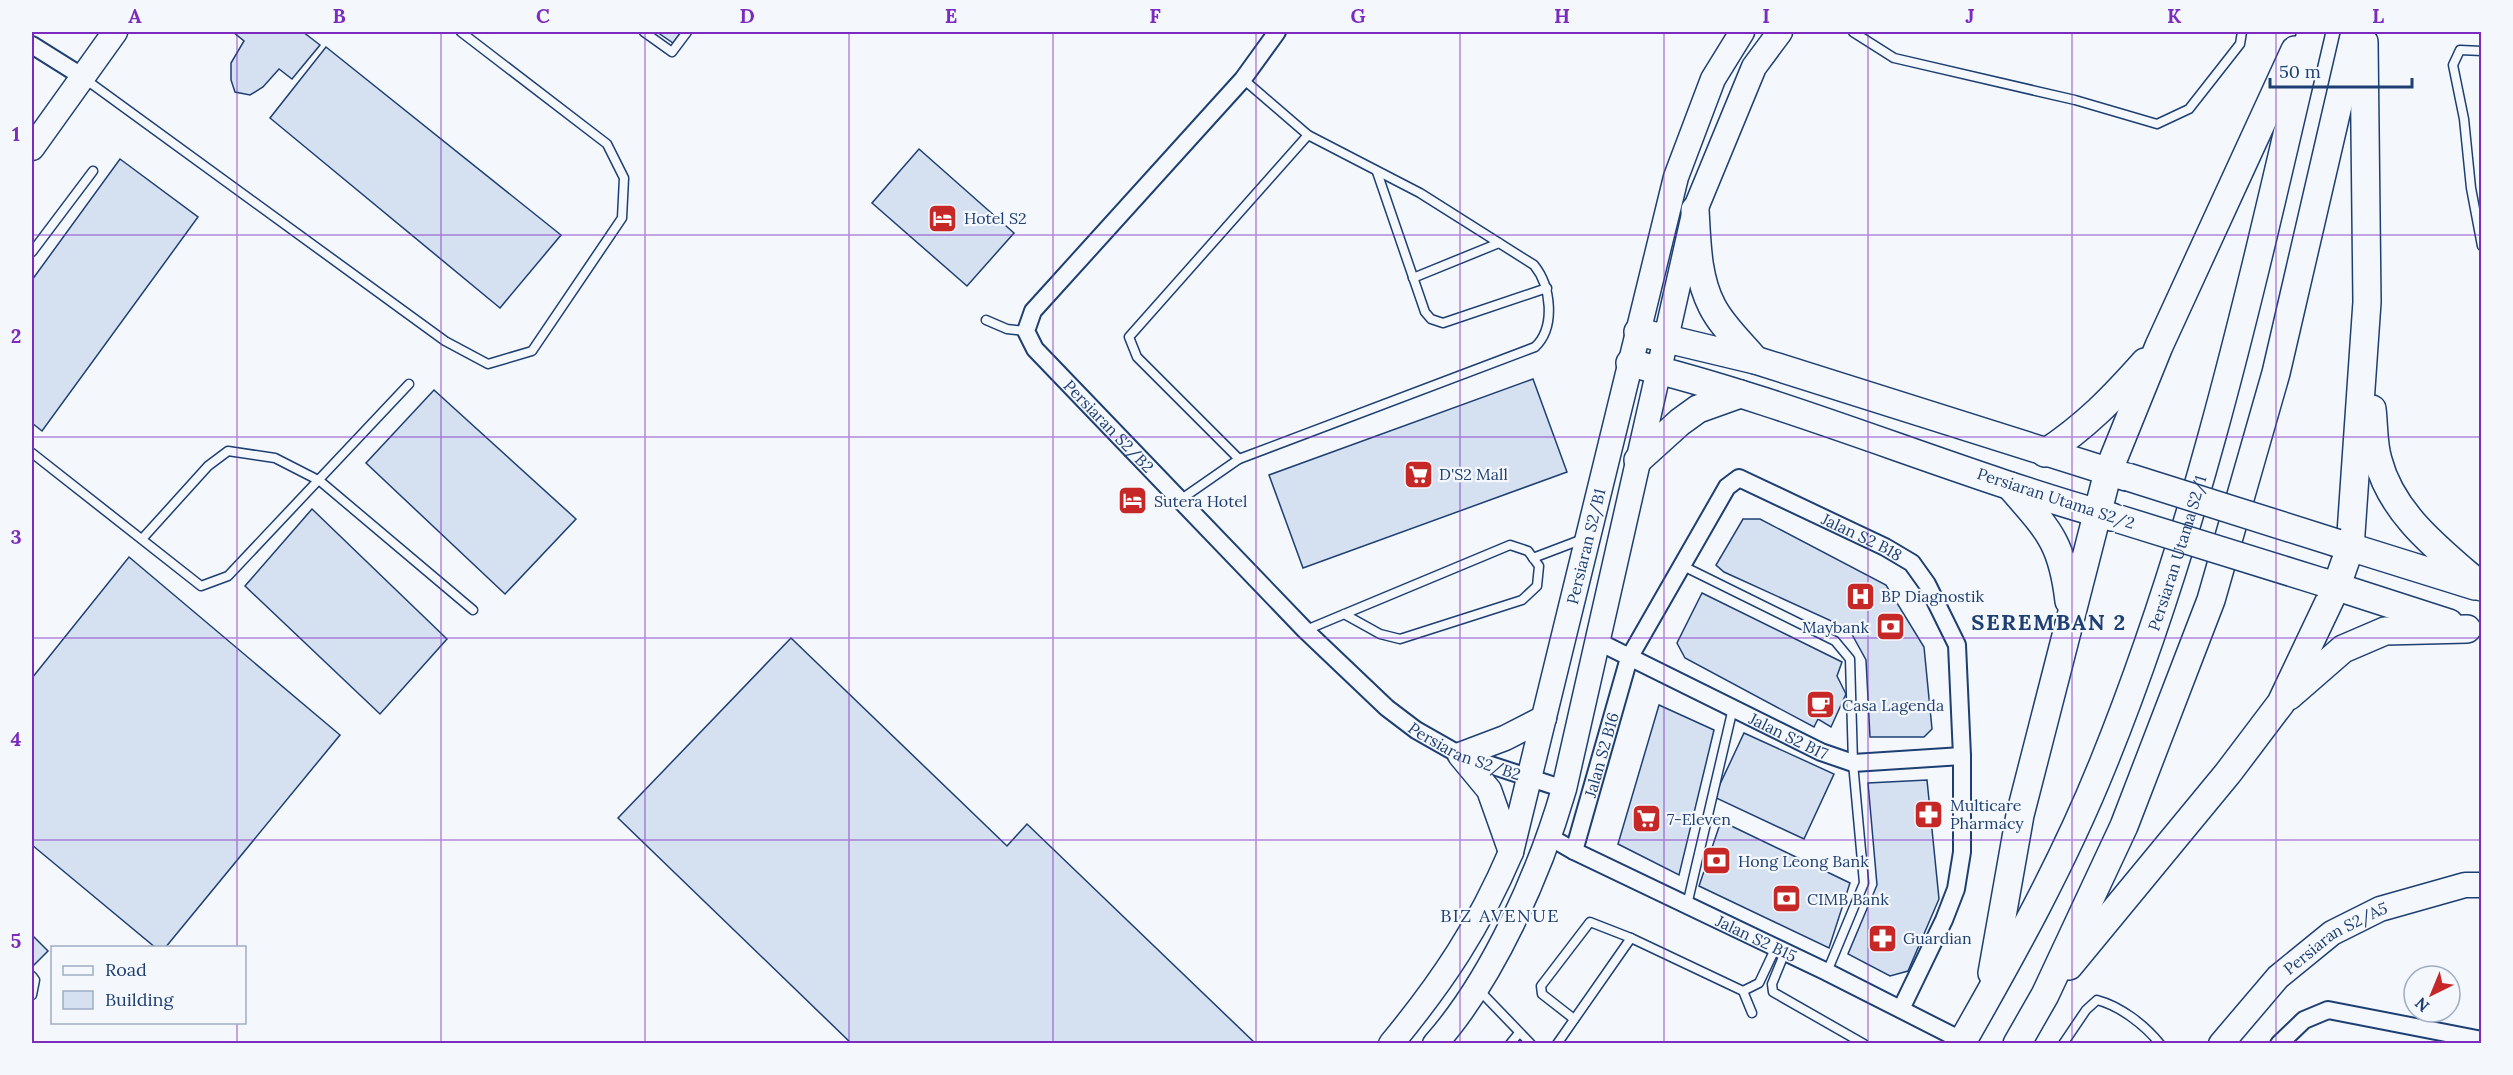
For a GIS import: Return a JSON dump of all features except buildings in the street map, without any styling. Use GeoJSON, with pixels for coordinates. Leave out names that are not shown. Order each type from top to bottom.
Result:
{"type":"FeatureCollection","features":[{"type":"Feature","properties":{"kind":"main road"},"geometry":{"type":"LineString","coordinates":[[1989,995],[2020,815],[2071,615],[2108,515],[2118,474],[2159,346],[2303,32]]}},
{"type":"Feature","properties":{"kind":"main road","name":"Persiaran Utama S2/1"},"geometry":{"type":"LineString","coordinates":[[1962,1042],[2056,871],[2104,764],[2176,562],[2235,357],[2311,32]]}},
{"type":"Feature","properties":{"kind":"main road"},"geometry":{"type":"LineString","coordinates":[[2017,1044],[2045,995],[2124,826],[2211,600],[2276,373],[2355,32]]}},
{"type":"Feature","properties":{"kind":"main road"},"geometry":{"type":"LineString","coordinates":[[2281,703],[2330,584],[2343,546],[2367,303],[2364,32]]}},
{"type":"Feature","properties":{"kind":"main road"},"geometry":{"type":"LineString","coordinates":[[1695,210],[1704,289],[1713,308],[1755,360]]}},
{"type":"Feature","properties":{"kind":"main road"},"geometry":{"type":"LineString","coordinates":[[1638,332],[1755,360],[2045,453],[2481,588]]}},
{"type":"Feature","properties":{"kind":"main road"},"geometry":{"type":"LineString","coordinates":[[2364,339],[2377,459],[2389,489],[2422,535],[2481,588]]}},
{"type":"Feature","properties":{"kind":"main road"},"geometry":{"type":"LineString","coordinates":[[2045,453],[2079,431],[2102,410],[2159,346]]}},
{"type":"Feature","properties":{"kind":"main road","name":"Persiaran Utama S2/2"},"geometry":{"type":"LineString","coordinates":[[1630,363],[1858,431],[2010,486],[2330,584],[2474,631]]}},
{"type":"Feature","properties":{"kind":"main road"},"geometry":{"type":"LineString","coordinates":[[1638,460],[1698,409],[1740,394]]}},
{"type":"Feature","properties":{"kind":"main road"},"geometry":{"type":"LineString","coordinates":[[2010,486],[2057,545],[2065,569],[2071,615]]}},
{"type":"Feature","properties":{"kind":"main road"},"geometry":{"type":"LineString","coordinates":[[2045,995],[2228,773],[2281,703],[2343,649],[2385,631],[2474,631]]}},
{"type":"Feature","properties":{"kind":"street"},"geometry":{"type":"LineString","coordinates":[[32,148],[115,32]]}},
{"type":"Feature","properties":{"kind":"street","name":"Persiaran S2/B1"},"geometry":{"type":"LineString","coordinates":[[1391,1044],[1455,960],[1488,905],[1511,852],[1676,177],[1713,79],[1742,32]]}},
{"type":"Feature","properties":{"kind":"street","name":"Persiaran S2/B1"},"geometry":{"type":"LineString","coordinates":[[1435,1044],[1476,987],[1508,928],[1550,837],[1564,789],[1695,210],[1754,67],[1780,32]]}},
{"type":"Feature","properties":{"kind":"street"},"geometry":{"type":"LineString","coordinates":[[1026,331],[1033,311],[1244,79],[1273,33]]}},
{"type":"Feature","properties":{"kind":"street"},"geometry":{"type":"LineString","coordinates":[[32,45],[83,77]]}},
{"type":"Feature","properties":{"kind":"street","name":"Persiaran S2/B2"},"geometry":{"type":"LineString","coordinates":[[1026,331],[1035,349],[1305,630],[1387,708],[1416,730],[1460,755],[1564,789]]}},
{"type":"Feature","properties":{"kind":"street","name":"Jalan S2 B18"},"geometry":{"type":"LineString","coordinates":[[1629,658],[1727,487],[1739,478],[1885,547],[1912,563],[1927,584],[1957,645],[1962,756],[1962,852],[1956,889],[1901,1009]]}},
{"type":"Feature","properties":{"kind":"street","name":"Jalan S2 B17"},"geometry":{"type":"LineString","coordinates":[[1597,641],[1821,752],[1853,763],[1962,756]]}},
{"type":"Feature","properties":{"kind":"street","name":"Jalan S2 B16"},"geometry":{"type":"LineString","coordinates":[[1574,851],[1629,658]]}},
{"type":"Feature","properties":{"kind":"street"},"geometry":{"type":"LineString","coordinates":[[1511,852],[1489,790],[1460,755],[1505,738],[1544,718]]}},
{"type":"Feature","properties":{"kind":"street","name":"Jalan S2 B15"},"geometry":{"type":"LineString","coordinates":[[1550,837],[1574,851],[1827,972],[1962,1042]]}},
{"type":"Feature","properties":{"kind":"street","name":"Persiaran S2/A5"},"geometry":{"type":"LineString","coordinates":[[2221,1044],[2278,977],[2332,933],[2379,909],[2465,885],[2481,885]]}},
{"type":"Feature","properties":{"kind":"street"},"geometry":{"type":"LineString","coordinates":[[2279,1044],[2304,1020],[2328,1010],[2474,1040]]}},
{"type":"Feature","properties":{"kind":"lane"},"geometry":{"type":"LineString","coordinates":[[83,77],[445,341],[488,364],[532,351],[622,218],[624,178],[607,144],[461,32]]}},
{"type":"Feature","properties":{"kind":"lane"},"geometry":{"type":"LineString","coordinates":[[644,32],[672,52],[687,32]]}},
{"type":"Feature","properties":{"kind":"lane"},"geometry":{"type":"LineString","coordinates":[[1853,32],[1894,58],[2074,100],[2157,124],[2188,109],[2240,44],[2242,32]]}},
{"type":"Feature","properties":{"kind":"lane"},"geometry":{"type":"LineString","coordinates":[[2481,51],[2460,50],[2453,64],[2464,119],[2471,188],[2481,246]]}},
{"type":"Feature","properties":{"kind":"lane"},"geometry":{"type":"LineString","coordinates":[[1180,500],[1239,459],[1535,347],[1544,338],[1549,328],[1546,288],[1543,276],[1534,265],[1420,193],[1308,135],[1244,79]]}},
{"type":"Feature","properties":{"kind":"lane"},"geometry":{"type":"LineString","coordinates":[[1239,459],[1137,357],[1130,337],[1308,135]]}},
{"type":"Feature","properties":{"kind":"lane"},"geometry":{"type":"LineString","coordinates":[[32,252],[93,171]]}},
{"type":"Feature","properties":{"kind":"lane"},"geometry":{"type":"LineString","coordinates":[[1377,172],[1425,312],[1431,319],[1443,323],[1546,288]]}},
{"type":"Feature","properties":{"kind":"lane"},"geometry":{"type":"LineString","coordinates":[[1413,278],[1499,243]]}},
{"type":"Feature","properties":{"kind":"lane"},"geometry":{"type":"LineString","coordinates":[[986,320],[1007,329],[1026,331]]}},
{"type":"Feature","properties":{"kind":"lane"},"geometry":{"type":"LineString","coordinates":[[32,453],[201,586],[228,576],[409,384]]}},
{"type":"Feature","properties":{"kind":"lane"},"geometry":{"type":"LineString","coordinates":[[142,539],[208,466],[228,451],[275,458],[320,481],[473,610]]}},
{"type":"Feature","properties":{"kind":"lane"},"geometry":{"type":"LineString","coordinates":[[1533,558],[1588,538]]}},
{"type":"Feature","properties":{"kind":"lane"},"geometry":{"type":"LineString","coordinates":[[1305,630],[1510,545],[1528,551],[1539,566],[1537,586],[1522,600],[1400,639],[1380,634],[1344,614]]}},
{"type":"Feature","properties":{"kind":"lane"},"geometry":{"type":"LineString","coordinates":[[1683,566],[1835,641],[1850,658],[1853,763],[1864,883],[1827,972]]}},
{"type":"Feature","properties":{"kind":"lane"},"geometry":{"type":"LineString","coordinates":[[1687,906],[1732,708]]}},
{"type":"Feature","properties":{"kind":"lane"},"geometry":{"type":"LineString","coordinates":[[1574,1019],[1542,994],[1541,986],[1590,922],[1631,938],[1743,991],[1752,1013]]}},
{"type":"Feature","properties":{"kind":"lane"},"geometry":{"type":"LineString","coordinates":[[1557,1044],[1631,938]]}},
{"type":"Feature","properties":{"kind":"lane"},"geometry":{"type":"LineString","coordinates":[[1743,991],[1759,983],[1781,950]]}},
{"type":"Feature","properties":{"kind":"lane"},"geometry":{"type":"LineString","coordinates":[[1781,950],[1772,984],[1773,992],[1864,1044]]}},
{"type":"Feature","properties":{"kind":"lane"},"geometry":{"type":"LineString","coordinates":[[32,976],[35,980],[32,995]]}},
{"type":"Feature","properties":{"kind":"lane"},"geometry":{"type":"LineString","coordinates":[[1476,987],[1531,1044]]}},
{"type":"Feature","properties":{"kind":"lane"},"geometry":{"type":"LineString","coordinates":[[2063,1044],[2086,1010],[2097,1000],[2110,1003],[2151,1033],[2160,1044]]}},
{"type":"Feature","properties":{"kind":"lane"},"geometry":{"type":"LineString","coordinates":[[1510,1044],[1519,1033]]}},
{"type":"Feature","properties":{"kind":"place","name":"Hotel S2"},"geometry":{"type":"Point","coordinates":[943,218]}},
{"type":"Feature","properties":{"kind":"place","name":"D'S2 Mall"},"geometry":{"type":"Point","coordinates":[1418,474]}},
{"type":"Feature","properties":{"kind":"place","name":"Sutera Hotel"},"geometry":{"type":"Point","coordinates":[1133,501]}},
{"type":"Feature","properties":{"kind":"place","name":"BP Diagnostik"},"geometry":{"type":"Point","coordinates":[1860,596]}},
{"type":"Feature","properties":{"kind":"place","name":"Maybank"},"geometry":{"type":"Point","coordinates":[1890,627]}},
{"type":"Feature","properties":{"kind":"place","name":"Casa Lagenda"},"geometry":{"type":"Point","coordinates":[1821,705]}},
{"type":"Feature","properties":{"kind":"place","name":"Multicare Pharmacy"},"geometry":{"type":"Point","coordinates":[1929,814]}},
{"type":"Feature","properties":{"kind":"place","name":"7-Eleven"},"geometry":{"type":"Point","coordinates":[1646,819]}},
{"type":"Feature","properties":{"kind":"place","name":"Hong Leong Bank"},"geometry":{"type":"Point","coordinates":[1717,861]}},
{"type":"Feature","properties":{"kind":"place","name":"CIMB Bank"},"geometry":{"type":"Point","coordinates":[1786,899]}},
{"type":"Feature","properties":{"kind":"place","name":"Guardian"},"geometry":{"type":"Point","coordinates":[1882,938]}},
{"type":"Feature","properties":{"kind":"district","name":"SEREMBAN 2"},"geometry":{"type":"Point","coordinates":[2049,622]}},
{"type":"Feature","properties":{"kind":"district","name":"BIZ AVENUE"},"geometry":{"type":"Point","coordinates":[1500,916]}}]}
